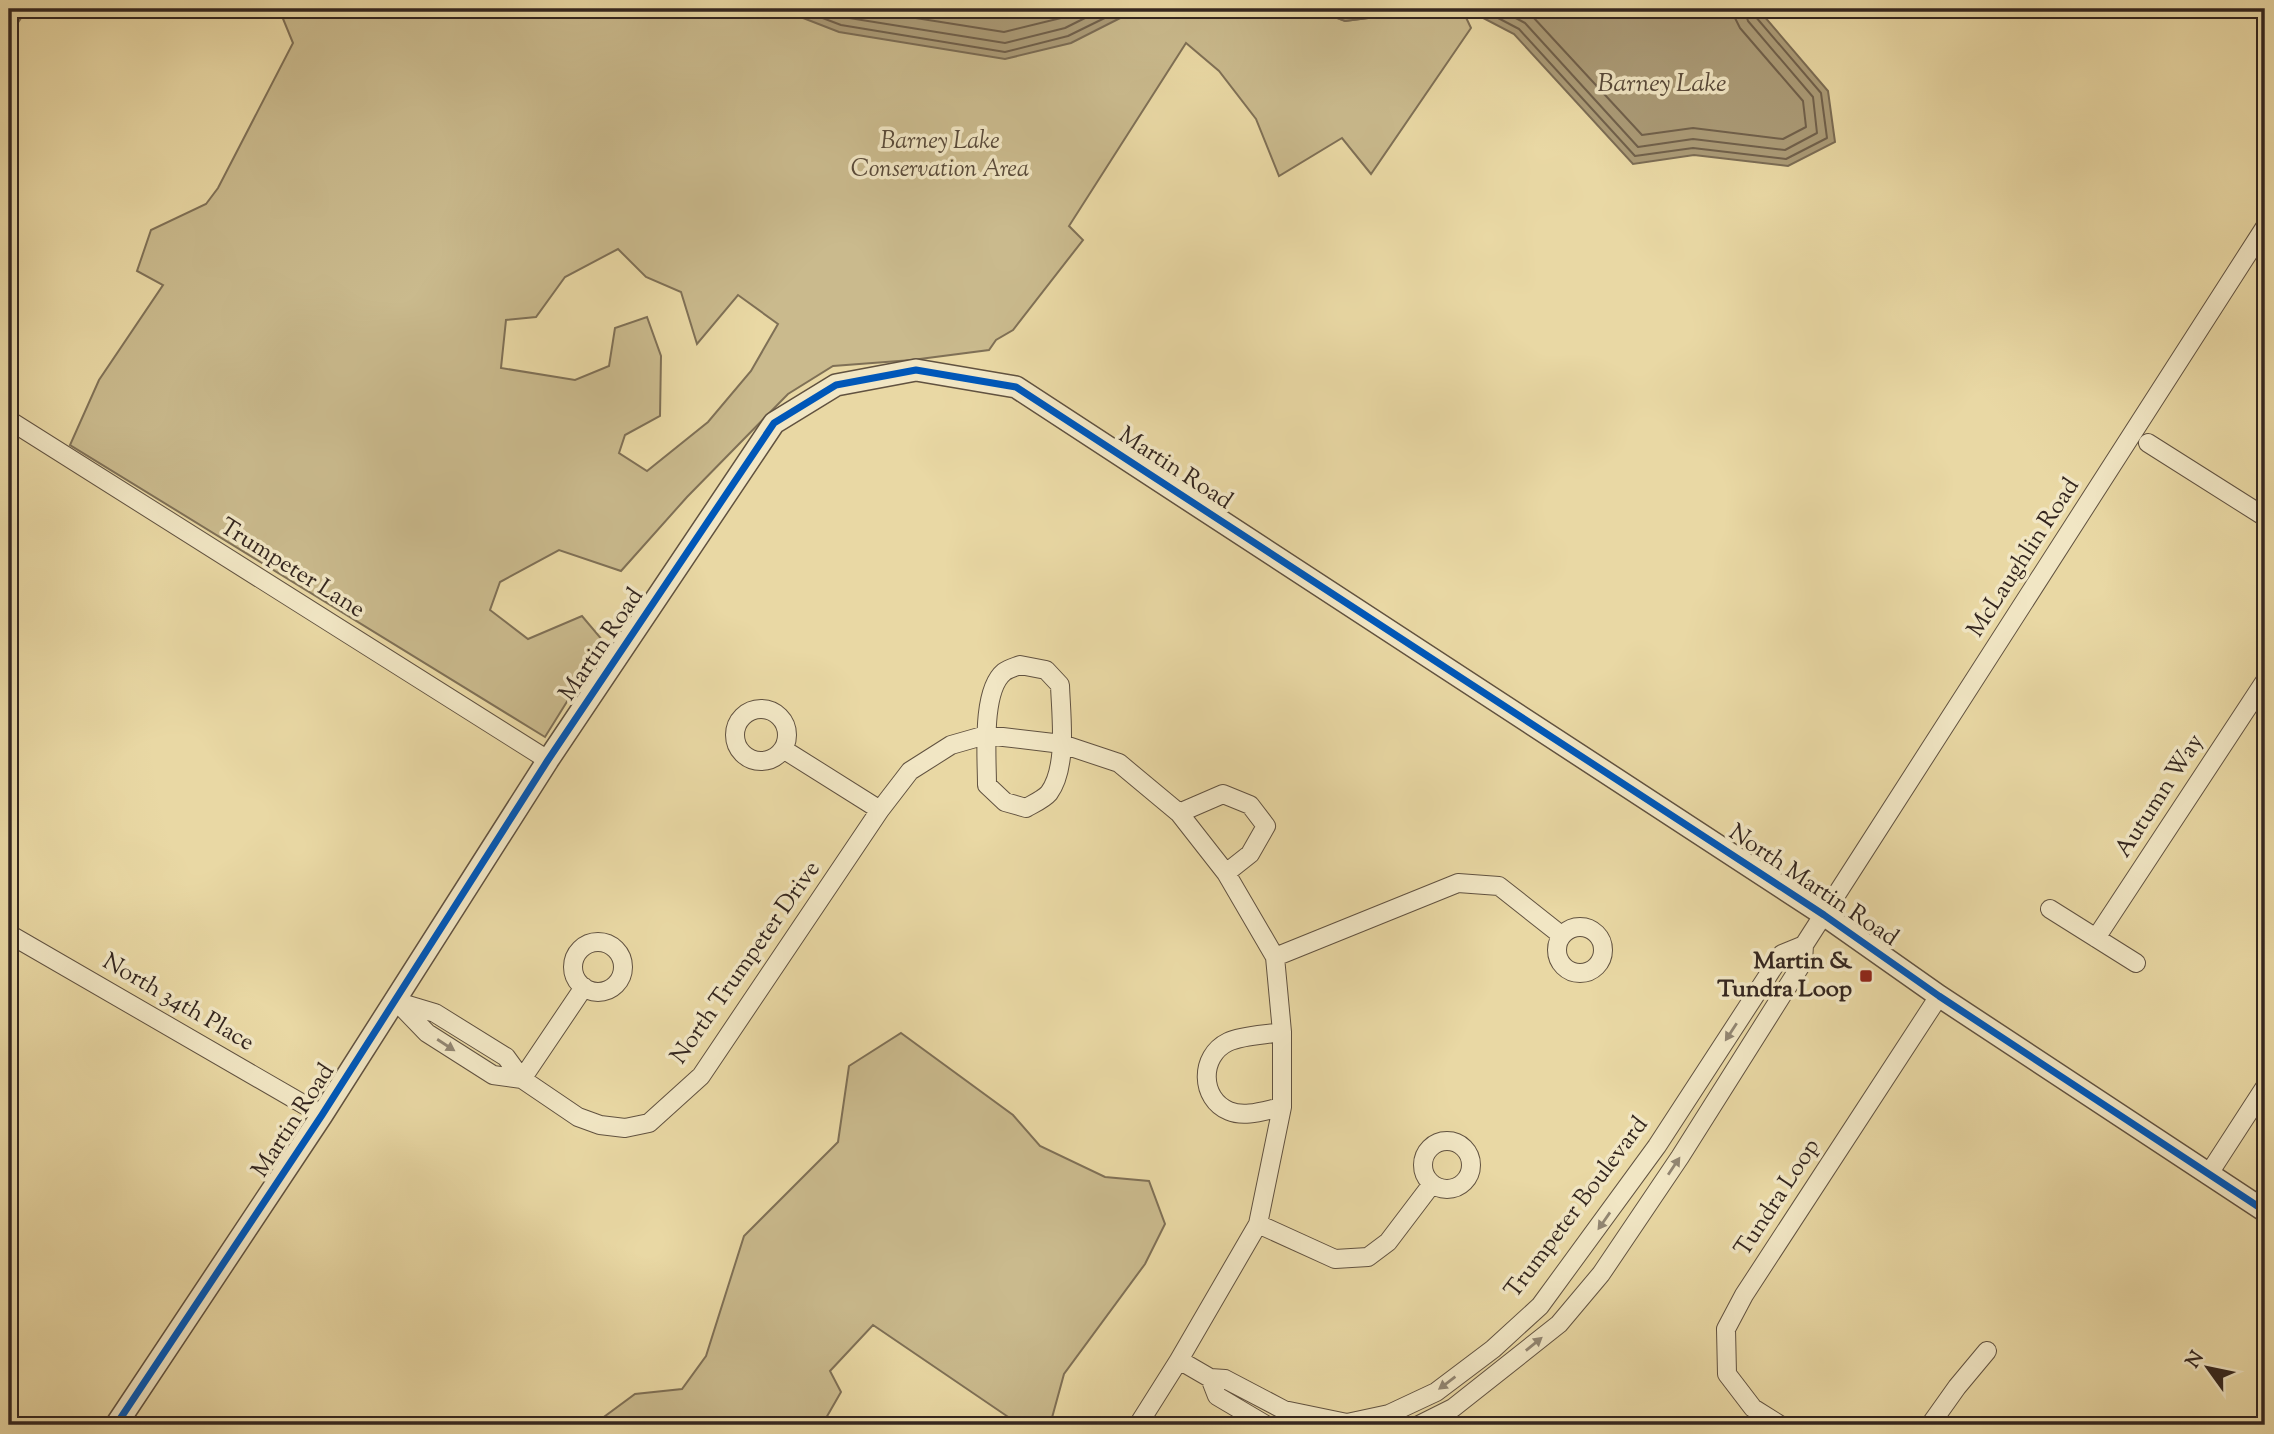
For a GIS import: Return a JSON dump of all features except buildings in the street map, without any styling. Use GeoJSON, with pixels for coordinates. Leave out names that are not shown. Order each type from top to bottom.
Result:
{"type":"FeatureCollection","features":[{"type":"Feature","properties":{"kind":"street","name":"McLaughlin Road"},"geometry":{"type":"LineString","coordinates":[[1824,915],[2265,227]]}},
{"type":"Feature","properties":{"kind":"street","name":"Martin Road"},"geometry":{"type":"LineString","coordinates":[[116,1425],[322,1115],[548,760],[774,423],[836,385],[916,370],[1016,387],[1336,598]]}},
{"type":"Feature","properties":{"kind":"street","name":"Trumpeter Lane"},"geometry":{"type":"LineString","coordinates":[[9,419],[548,760]]}},
{"type":"Feature","properties":{"kind":"street"},"geometry":{"type":"LineString","coordinates":[[2148,443],[2265,517]]}},
{"type":"Feature","properties":{"kind":"street","name":"North Martin Road"},"geometry":{"type":"LineString","coordinates":[[1336,598],[1824,915],[1940,996],[2265,1211]]}},
{"type":"Feature","properties":{"kind":"street"},"geometry":{"type":"LineString","coordinates":[[1020,665],[1046,670],[1060,685],[1062,744],[1057,777],[1048,795],[1026,808],[1005,802],[987,785],[986,735],[990,697],[1004,672],[1020,665]]}},
{"type":"Feature","properties":{"kind":"street","name":"Autumn Way"},"geometry":{"type":"LineString","coordinates":[[2095,938],[2265,681]]}},
{"type":"Feature","properties":{"kind":"street","name":"North Trumpeter Drive"},"geometry":{"type":"LineString","coordinates":[[395,1001],[427,1033],[493,1075],[522,1079],[578,1117],[600,1125],[625,1128],[649,1123],[701,1076],[880,810],[910,771],[951,746],[986,735],[1062,744],[1119,763],[1179,813],[1226,873],[1275,957],[1282,1032],[1282,1107],[1258,1224],[1138,1425]]}},
{"type":"Feature","properties":{"kind":"street"},"geometry":{"type":"LineString","coordinates":[[783,749],[880,810]]}},
{"type":"Feature","properties":{"kind":"street"},"geometry":{"type":"LineString","coordinates":[[1179,813],[1223,794],[1250,805],[1266,825],[1250,854],[1226,873]]}},
{"type":"Feature","properties":{"kind":"street"},"geometry":{"type":"LineString","coordinates":[[1275,957],[1458,883],[1499,886],[1561,935]]}},
{"type":"Feature","properties":{"kind":"street"},"geometry":{"type":"LineString","coordinates":[[2050,909],[2136,963]]}},
{"type":"Feature","properties":{"kind":"street","name":"Trumpeter Boulevard"},"geometry":{"type":"LineString","coordinates":[[1419,1425],[1453,1408],[1559,1324],[1601,1274],[1680,1157],[1803,962],[1804,945],[1824,915]]}},
{"type":"Feature","properties":{"kind":"street","name":"North 34th Place"},"geometry":{"type":"LineString","coordinates":[[9,934],[322,1115]]}},
{"type":"Feature","properties":{"kind":"street","name":"Trumpeter Boulevard"},"geometry":{"type":"LineString","coordinates":[[1179,1360],[1210,1378],[1226,1379],[1284,1410],[1347,1423],[1389,1414],[1436,1392],[1493,1349],[1540,1306],[1657,1146],[1782,954],[1804,945]]}},
{"type":"Feature","properties":{"kind":"street"},"geometry":{"type":"LineString","coordinates":[[522,1079],[584,988]]}},
{"type":"Feature","properties":{"kind":"street","name":"Tundra Loop"},"geometry":{"type":"LineString","coordinates":[[1780,1425],[1753,1408],[1727,1374],[1726,1329],[1744,1295],[1940,996]]}},
{"type":"Feature","properties":{"kind":"street"},"geometry":{"type":"LineString","coordinates":[[1282,1032],[1228,1042],[1216,1051],[1208,1063],[1206,1078],[1209,1092],[1218,1104],[1230,1112],[1245,1114],[1282,1107]]}},
{"type":"Feature","properties":{"kind":"street"},"geometry":{"type":"LineString","coordinates":[[2208,1175],[2265,1087]]}},
{"type":"Feature","properties":{"kind":"street"},"geometry":{"type":"LineString","coordinates":[[1258,1224],[1335,1259],[1368,1257],[1388,1242],[1432,1184]]}},
{"type":"Feature","properties":{"kind":"street"},"geometry":{"type":"LineString","coordinates":[[1930,1425],[1987,1351]]}},
{"type":"Feature","properties":{"kind":"street","name":"Trumpeter Boulevard"},"geometry":{"type":"LineString","coordinates":[[1210,1378],[1217,1396],[1266,1425]]}},
{"type":"Feature","properties":{"kind":"green space"},"geometry":{"type":"Polygon","coordinates":[[[9,9],[27,9],[9,36],[9,9]]]}},
{"type":"Feature","properties":{"kind":"green space","name":"Barney Lake Conservation Area"},"geometry":{"type":"Polygon","coordinates":[[[279,9],[1314,9],[1345,21],[1438,9],[1462,9],[1471,28],[1371,174],[1342,138],[1279,176],[1256,119],[1219,71],[1186,43],[1069,226],[1083,240],[1013,330],[996,340],[989,350],[833,366],[788,394],[687,497],[621,571],[559,550],[500,582],[490,610],[528,639],[582,616],[604,642],[545,737],[70,445],[99,380],[163,285],[137,271],[151,230],[206,204],[218,188],[293,43],[279,9]],[[618,249],[565,277],[536,317],[506,320],[501,368],[575,380],[609,366],[615,328],[647,317],[661,356],[660,416],[625,435],[619,453],[647,471],[708,422],[751,371],[778,324],[738,295],[697,344],[681,292],[646,277],[618,249]]]}},
{"type":"Feature","properties":{"kind":"green space"},"geometry":{"type":"Polygon","coordinates":[[[901,1033],[1013,1115],[1040,1146],[1105,1177],[1149,1181],[1165,1224],[1145,1264],[1064,1374],[1050,1425],[1020,1425],[873,1325],[830,1371],[841,1392],[822,1425],[593,1425],[635,1394],[682,1389],[706,1356],[744,1236],[838,1142],[849,1066],[901,1033]]]}},
{"type":"Feature","properties":{"kind":"water"},"geometry":{"type":"Polygon","coordinates":[[[780,9],[1138,9],[1071,43],[1005,59],[839,32],[780,9]]]}},
{"type":"Feature","properties":{"kind":"water"},"geometry":{"type":"Polygon","coordinates":[[[1314,9],[1438,9],[1345,21],[1314,9]]]}},
{"type":"Feature","properties":{"kind":"water","name":"Barney Lake"},"geometry":{"type":"Polygon","coordinates":[[[1466,9],[1758,9],[1828,91],[1835,142],[1788,166],[1694,155],[1633,164],[1514,34],[1466,9]]]}},
{"type":"Feature","properties":{"kind":"cycle path"},"geometry":{"type":"LineString","coordinates":[[116,1425],[322,1115],[548,760],[774,423],[836,385],[916,370],[1016,387],[1824,915],[1939,996],[2265,1211]]}},
{"type":"Feature","properties":{"kind":"place","name":"Martin & Tundra Loop"},"geometry":{"type":"Point","coordinates":[1866,976]}}]}
